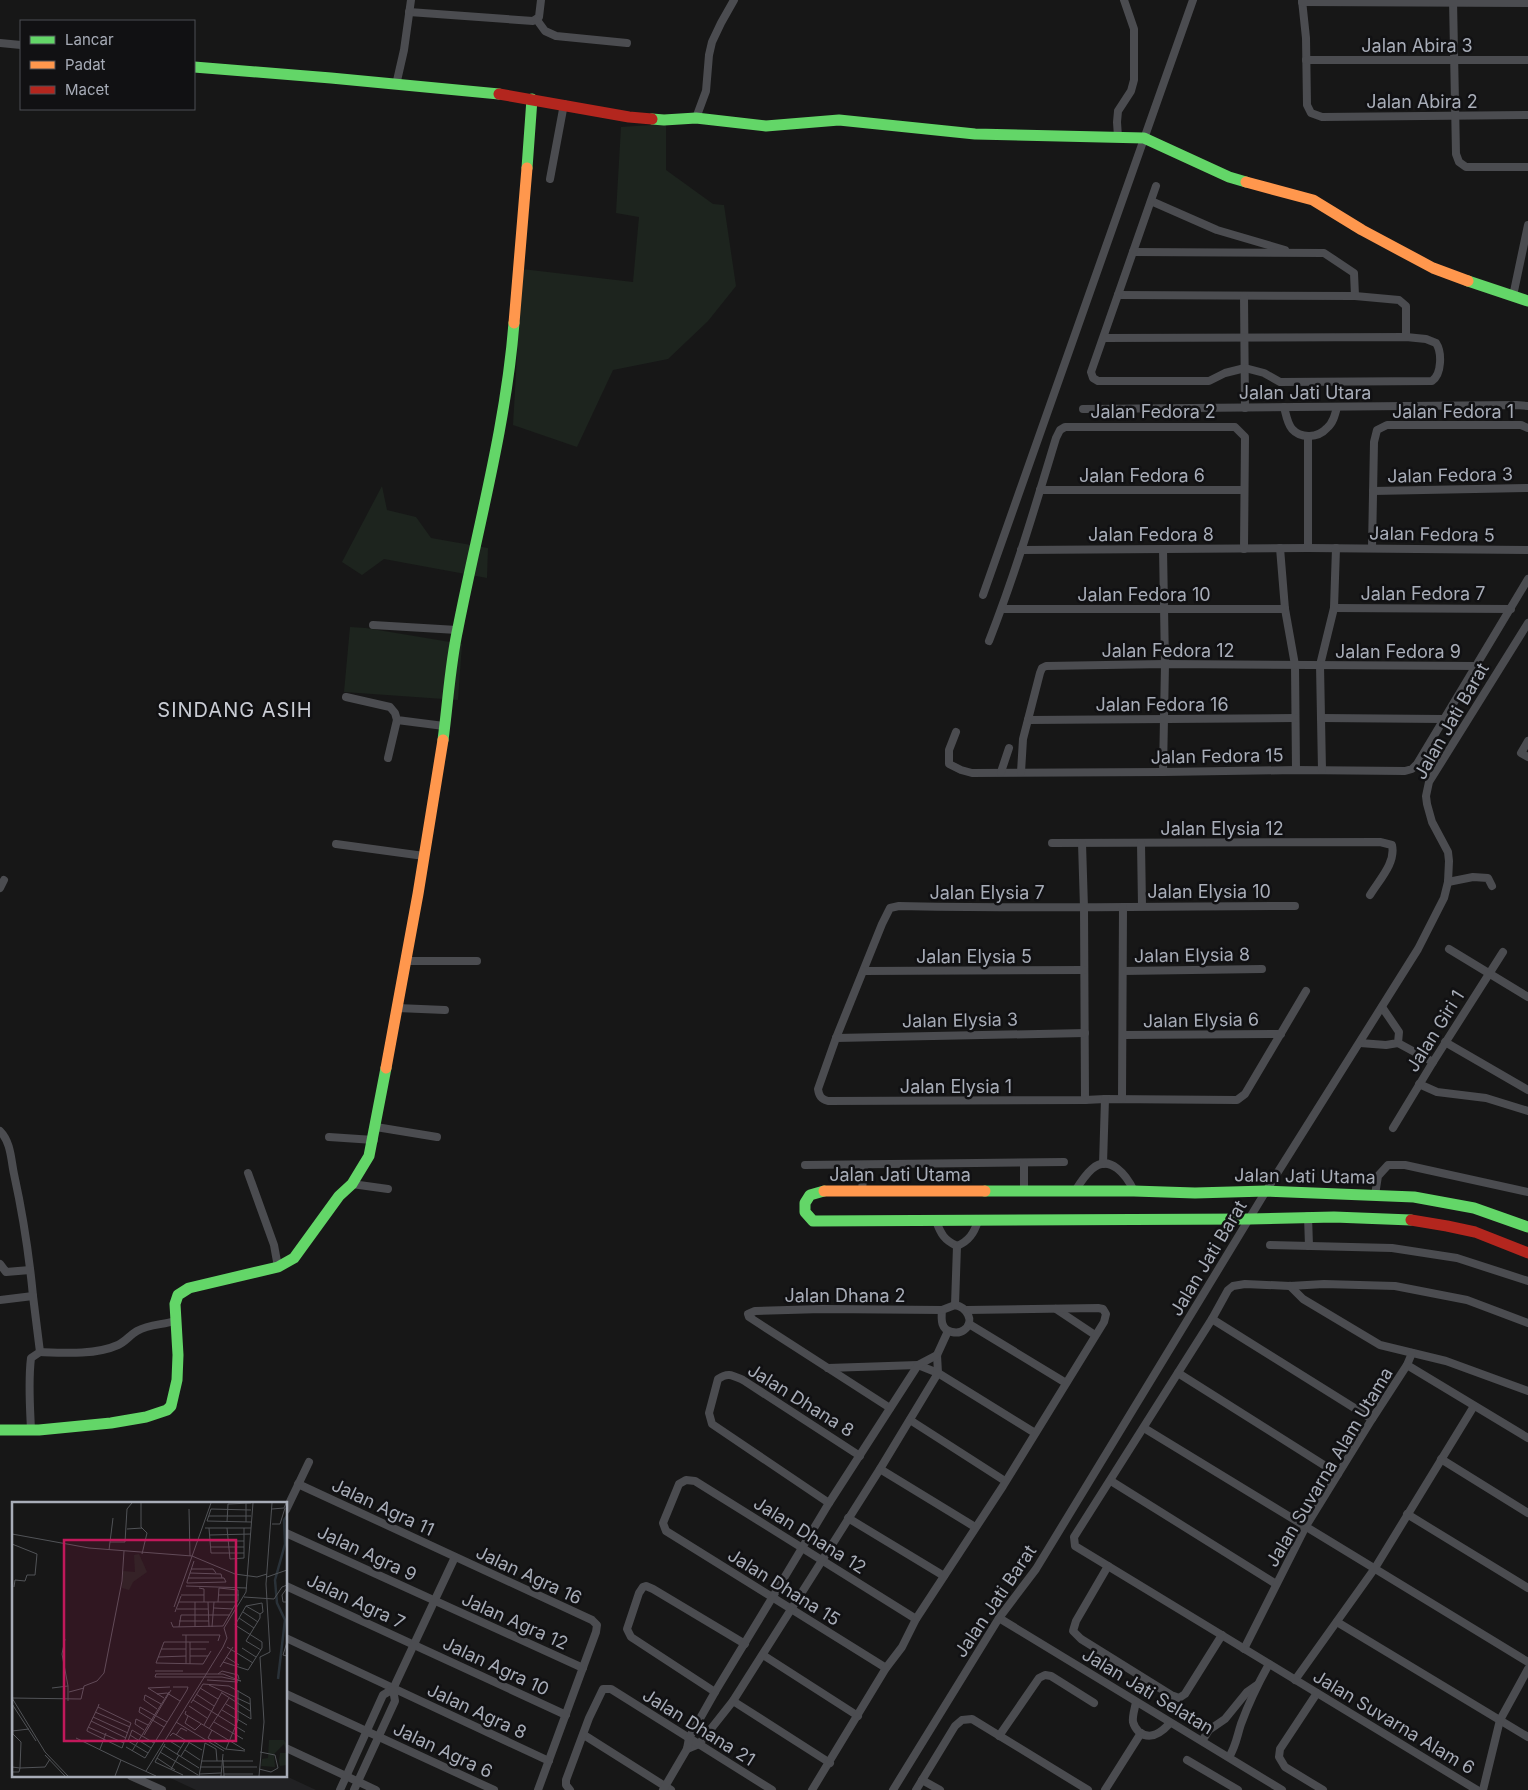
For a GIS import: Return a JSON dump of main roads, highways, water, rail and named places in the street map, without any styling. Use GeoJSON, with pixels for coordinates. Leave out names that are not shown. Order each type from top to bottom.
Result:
{"type":"FeatureCollection","features":[{"type":"Feature","properties":{"kind":"district","name":"SINDANG ASIH"},"geometry":{"type":"Point","coordinates":[235,710]}}]}
